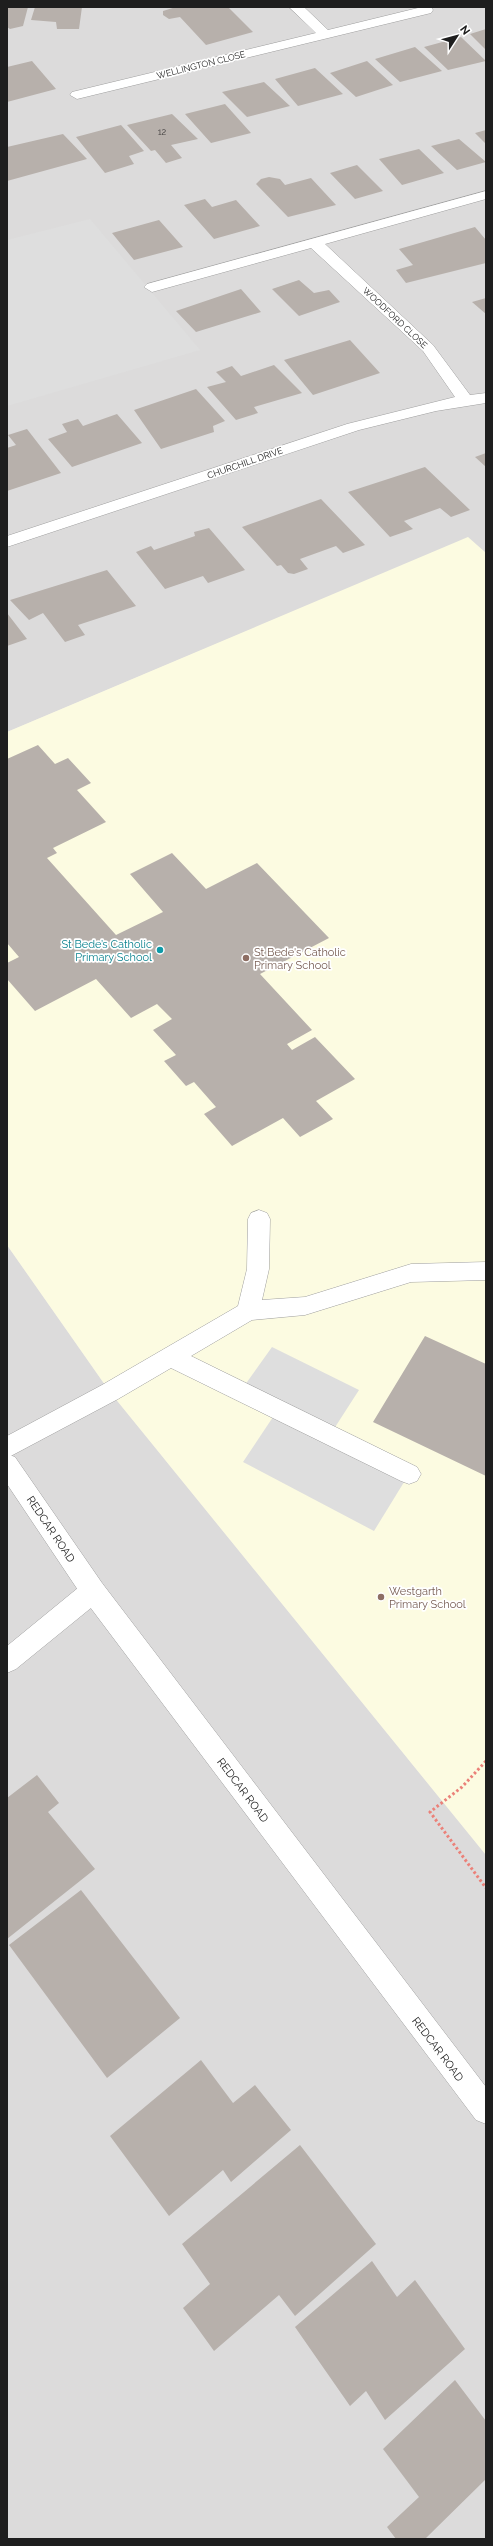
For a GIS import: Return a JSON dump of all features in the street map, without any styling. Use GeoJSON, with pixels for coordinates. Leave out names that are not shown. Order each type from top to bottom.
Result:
{"type":"FeatureCollection","features":[{"type":"Feature","properties":{"kind":"street"},"geometry":{"type":"LineString","coordinates":[[296,7],[326,35]]}},
{"type":"Feature","properties":{"kind":"street","name":"WELLINGTON CLOSE"},"geometry":{"type":"LineString","coordinates":[[77,96],[426,10]]}},
{"type":"Feature","properties":{"kind":"street"},"geometry":{"type":"LineString","coordinates":[[152,288],[315,244],[486,195]]}},
{"type":"Feature","properties":{"kind":"street","name":"WOODFORD CLOSE"},"geometry":{"type":"LineString","coordinates":[[315,244],[428,348],[465,400]]}},
{"type":"Feature","properties":{"kind":"street","name":"CHURCHILL DRIVE"},"geometry":{"type":"LineString","coordinates":[[7,542],[354,427],[398,414],[465,400],[486,398]]}},
{"type":"Feature","properties":{"kind":"street"},"geometry":{"type":"LineString","coordinates":[[248,1311],[258,1269],[259,1220]]}},
{"type":"Feature","properties":{"kind":"street"},"geometry":{"type":"LineString","coordinates":[[7,1448],[171,1357],[248,1311],[305,1306],[412,1273],[486,1271]]}},
{"type":"Feature","properties":{"kind":"street"},"geometry":{"type":"LineString","coordinates":[[171,1357],[409,1474]]}},
{"type":"Feature","properties":{"kind":"street","name":"REDCAR ROAD"},"geometry":{"type":"LineString","coordinates":[[7,1464],[93,1591],[486,2110]]}},
{"type":"Feature","properties":{"kind":"street"},"geometry":{"type":"LineString","coordinates":[[7,1661],[93,1591]]}},
{"type":"Feature","properties":{"kind":"path"},"geometry":{"type":"LineString","coordinates":[[486,1761],[462,1787],[430,1812],[486,1888]]}},
{"type":"Feature","properties":{"kind":"shaded area"},"geometry":{"type":"Polygon","coordinates":[[[7,7],[486,7],[486,553],[468,538],[7,732],[7,7]]]}},
{"type":"Feature","properties":{"kind":"shaded area"},"geometry":{"type":"Polygon","coordinates":[[[90,219],[200,350],[7,406],[7,240],[90,219]]]}},
{"type":"Feature","properties":{"kind":"shaded area","name":"St Bede's Catholic Primary School"},"geometry":{"type":"Polygon","coordinates":[[[468,537],[486,553],[486,1855],[110,1392],[7,1245],[7,732],[468,537]]]}},
{"type":"Feature","properties":{"kind":"shaded area"},"geometry":{"type":"Polygon","coordinates":[[[7,1245],[110,1392],[486,1855],[486,2539],[7,2539],[7,1245]]]}},
{"type":"Feature","properties":{"kind":"shaded area"},"geometry":{"type":"Polygon","coordinates":[[[272,1347],[359,1390],[330,1435],[409,1474],[374,1531],[243,1462],[279,1408],[242,1389],[272,1347]]]}},
{"type":"Feature","properties":{"kind":"building"},"geometry":{"type":"Polygon","coordinates":[[[7,7],[28,7],[23,26],[10,29],[7,27],[7,7]]]}},
{"type":"Feature","properties":{"kind":"building"},"geometry":{"type":"Polygon","coordinates":[[[35,7],[82,7],[79,29],[57,29],[56,22],[31,20],[35,7]]]}},
{"type":"Feature","properties":{"kind":"building"},"geometry":{"type":"Polygon","coordinates":[[[176,7],[228,7],[253,32],[206,45],[180,17],[169,19],[163,15],[163,11],[176,7]]]}},
{"type":"Feature","properties":{"kind":"building"},"geometry":{"type":"Polygon","coordinates":[[[486,29],[486,50],[470,34],[486,29]]]}},
{"type":"Feature","properties":{"kind":"building"},"geometry":{"type":"Polygon","coordinates":[[[461,37],[486,61],[448,70],[424,47],[461,37]]]}},
{"type":"Feature","properties":{"kind":"building"},"geometry":{"type":"Polygon","coordinates":[[[415,47],[442,71],[400,82],[375,59],[415,47]]]}},
{"type":"Feature","properties":{"kind":"building"},"geometry":{"type":"Polygon","coordinates":[[[32,61],[56,89],[7,102],[7,67],[32,61]]]}},
{"type":"Feature","properties":{"kind":"building"},"geometry":{"type":"Polygon","coordinates":[[[367,61],[393,85],[356,97],[330,73],[367,61]]]}},
{"type":"Feature","properties":{"kind":"building"},"geometry":{"type":"Polygon","coordinates":[[[315,68],[343,94],[298,106],[275,79],[315,68]]]}},
{"type":"Feature","properties":{"kind":"building"},"geometry":{"type":"Polygon","coordinates":[[[264,82],[290,106],[247,117],[222,92],[264,82]]]}},
{"type":"Feature","properties":{"kind":"building"},"geometry":{"type":"Polygon","coordinates":[[[225,104],[251,133],[211,143],[185,114],[225,104]]]}},
{"type":"Feature","properties":{"kind":"building"},"geometry":{"type":"Polygon","coordinates":[[[172,114],[198,139],[171,145],[182,158],[166,163],[155,150],[151,151],[127,125],[172,114]]]}},
{"type":"Feature","properties":{"kind":"building"},"geometry":{"type":"Polygon","coordinates":[[[121,125],[144,151],[129,156],[134,164],[105,173],[76,137],[121,125]]]}},
{"type":"Feature","properties":{"kind":"building"},"geometry":{"type":"Polygon","coordinates":[[[486,130],[486,144],[475,133],[486,130]]]}},
{"type":"Feature","properties":{"kind":"building"},"geometry":{"type":"Polygon","coordinates":[[[63,134],[87,159],[7,181],[7,147],[63,134]]]}},
{"type":"Feature","properties":{"kind":"building"},"geometry":{"type":"Polygon","coordinates":[[[459,139],[486,162],[457,170],[431,146],[459,139]]]}},
{"type":"Feature","properties":{"kind":"building"},"geometry":{"type":"Polygon","coordinates":[[[419,149],[444,173],[402,185],[379,159],[419,149]]]}},
{"type":"Feature","properties":{"kind":"building"},"geometry":{"type":"Polygon","coordinates":[[[357,165],[383,191],[355,199],[330,173],[357,165]]]}},
{"type":"Feature","properties":{"kind":"building"},"geometry":{"type":"Polygon","coordinates":[[[269,177],[280,179],[285,185],[311,178],[336,205],[288,217],[256,184],[261,179],[269,177]]]}},
{"type":"Feature","properties":{"kind":"building"},"geometry":{"type":"Polygon","coordinates":[[[205,199],[212,207],[236,200],[260,226],[214,239],[184,205],[205,199]]]}},
{"type":"Feature","properties":{"kind":"building"},"geometry":{"type":"Polygon","coordinates":[[[159,220],[183,247],[134,260],[112,233],[159,220]]]}},
{"type":"Feature","properties":{"kind":"building"},"geometry":{"type":"Polygon","coordinates":[[[475,227],[486,240],[486,263],[406,283],[396,270],[413,265],[399,249],[475,227]]]}},
{"type":"Feature","properties":{"kind":"building"},"geometry":{"type":"Polygon","coordinates":[[[299,280],[314,293],[329,290],[340,302],[299,316],[272,289],[299,280]]]}},
{"type":"Feature","properties":{"kind":"building"},"geometry":{"type":"Polygon","coordinates":[[[241,289],[261,312],[196,332],[176,311],[241,289]]]}},
{"type":"Feature","properties":{"kind":"building"},"geometry":{"type":"Polygon","coordinates":[[[486,298],[486,314],[472,302],[486,298]]]}},
{"type":"Feature","properties":{"kind":"building"},"geometry":{"type":"Polygon","coordinates":[[[350,340],[380,373],[313,395],[284,360],[350,340]]]}},
{"type":"Feature","properties":{"kind":"building"},"geometry":{"type":"Polygon","coordinates":[[[274,365],[302,393],[254,407],[258,413],[236,420],[207,387],[226,382],[216,372],[232,366],[241,376],[274,365]]]}},
{"type":"Feature","properties":{"kind":"building"},"geometry":{"type":"Polygon","coordinates":[[[196,389],[225,421],[213,426],[214,432],[161,449],[134,410],[196,389]]]}},
{"type":"Feature","properties":{"kind":"building"},"geometry":{"type":"Polygon","coordinates":[[[117,414],[142,443],[72,467],[48,439],[67,432],[62,424],[78,419],[83,426],[117,414]]]}},
{"type":"Feature","properties":{"kind":"building"},"geometry":{"type":"Polygon","coordinates":[[[27,429],[61,473],[7,491],[7,448],[16,445],[8,435],[27,429]]]}},
{"type":"Feature","properties":{"kind":"building"},"geometry":{"type":"Polygon","coordinates":[[[486,453],[486,467],[475,457],[486,453]]]}},
{"type":"Feature","properties":{"kind":"building"},"geometry":{"type":"Polygon","coordinates":[[[425,467],[470,510],[451,517],[440,508],[404,521],[413,529],[390,537],[348,492],[425,467]]]}},
{"type":"Feature","properties":{"kind":"building"},"geometry":{"type":"Polygon","coordinates":[[[321,499],[365,545],[343,553],[336,546],[300,559],[308,569],[294,574],[288,573],[281,565],[277,566],[242,527],[321,499]]]}},
{"type":"Feature","properties":{"kind":"building"},"geometry":{"type":"Polygon","coordinates":[[[209,528],[245,570],[208,583],[203,576],[165,589],[136,552],[151,546],[154,550],[195,536],[194,532],[209,528]]]}},
{"type":"Feature","properties":{"kind":"building"},"geometry":{"type":"Polygon","coordinates":[[[107,570],[136,606],[78,625],[85,635],[65,642],[43,613],[29,620],[10,600],[107,570]]]}},
{"type":"Feature","properties":{"kind":"building"},"geometry":{"type":"Polygon","coordinates":[[[7,613],[27,639],[7,646],[7,613]]]}},
{"type":"Feature","properties":{"kind":"building","name":"St Bede’s Catholic Primary School"},"geometry":{"type":"Polygon","coordinates":[[[38,745],[55,764],[68,758],[91,783],[77,790],[106,822],[53,848],[57,853],[47,858],[116,935],[163,912],[130,874],[172,853],[206,889],[257,863],[329,938],[260,974],[312,1030],[287,1044],[292,1050],[315,1037],[355,1079],[316,1101],[333,1119],[300,1137],[283,1118],[232,1146],[204,1114],[216,1107],[194,1082],[186,1086],[164,1061],[176,1055],[153,1030],[172,1019],[157,1004],[131,1018],[96,979],[35,1011],[7,979],[7,963],[19,957],[7,943],[7,759],[38,745]]]}},
{"type":"Feature","properties":{"kind":"building"},"geometry":{"type":"Polygon","coordinates":[[[425,1336],[486,1364],[486,1476],[373,1422],[425,1336]]]}},
{"type":"Feature","properties":{"kind":"building"},"geometry":{"type":"Polygon","coordinates":[[[37,1775],[59,1803],[48,1812],[95,1869],[7,1939],[7,1798],[37,1775]]]}},
{"type":"Feature","properties":{"kind":"building"},"geometry":{"type":"Polygon","coordinates":[[[81,1890],[180,2018],[107,2078],[9,1945],[81,1890]]]}},
{"type":"Feature","properties":{"kind":"building"},"geometry":{"type":"Polygon","coordinates":[[[201,2060],[233,2103],[255,2085],[291,2130],[231,2182],[223,2170],[169,2216],[110,2136],[201,2060]]]}},
{"type":"Feature","properties":{"kind":"building"},"geometry":{"type":"Polygon","coordinates":[[[300,2145],[376,2244],[295,2316],[279,2295],[214,2351],[183,2308],[210,2284],[182,2244],[300,2145]]]}},
{"type":"Feature","properties":{"kind":"building"},"geometry":{"type":"Polygon","coordinates":[[[372,2261],[397,2297],[415,2280],[465,2349],[385,2420],[366,2391],[350,2406],[295,2327],[372,2261]]]}},
{"type":"Feature","properties":{"kind":"building"},"geometry":{"type":"Polygon","coordinates":[[[455,2380],[486,2421],[486,2479],[425,2539],[396,2539],[387,2527],[419,2497],[383,2449],[455,2380]]]}},
{"type":"Feature","properties":{"kind":"place","name":"St Bede’s Catholic Primary School"},"geometry":{"type":"Point","coordinates":[160,950]}},
{"type":"Feature","properties":{"kind":"place","name":"St Bede's Catholic Primary School"},"geometry":{"type":"Point","coordinates":[246,958]}},
{"type":"Feature","properties":{"kind":"place","name":"Westgarth Primary School"},"geometry":{"type":"Point","coordinates":[381,1597]}}]}
